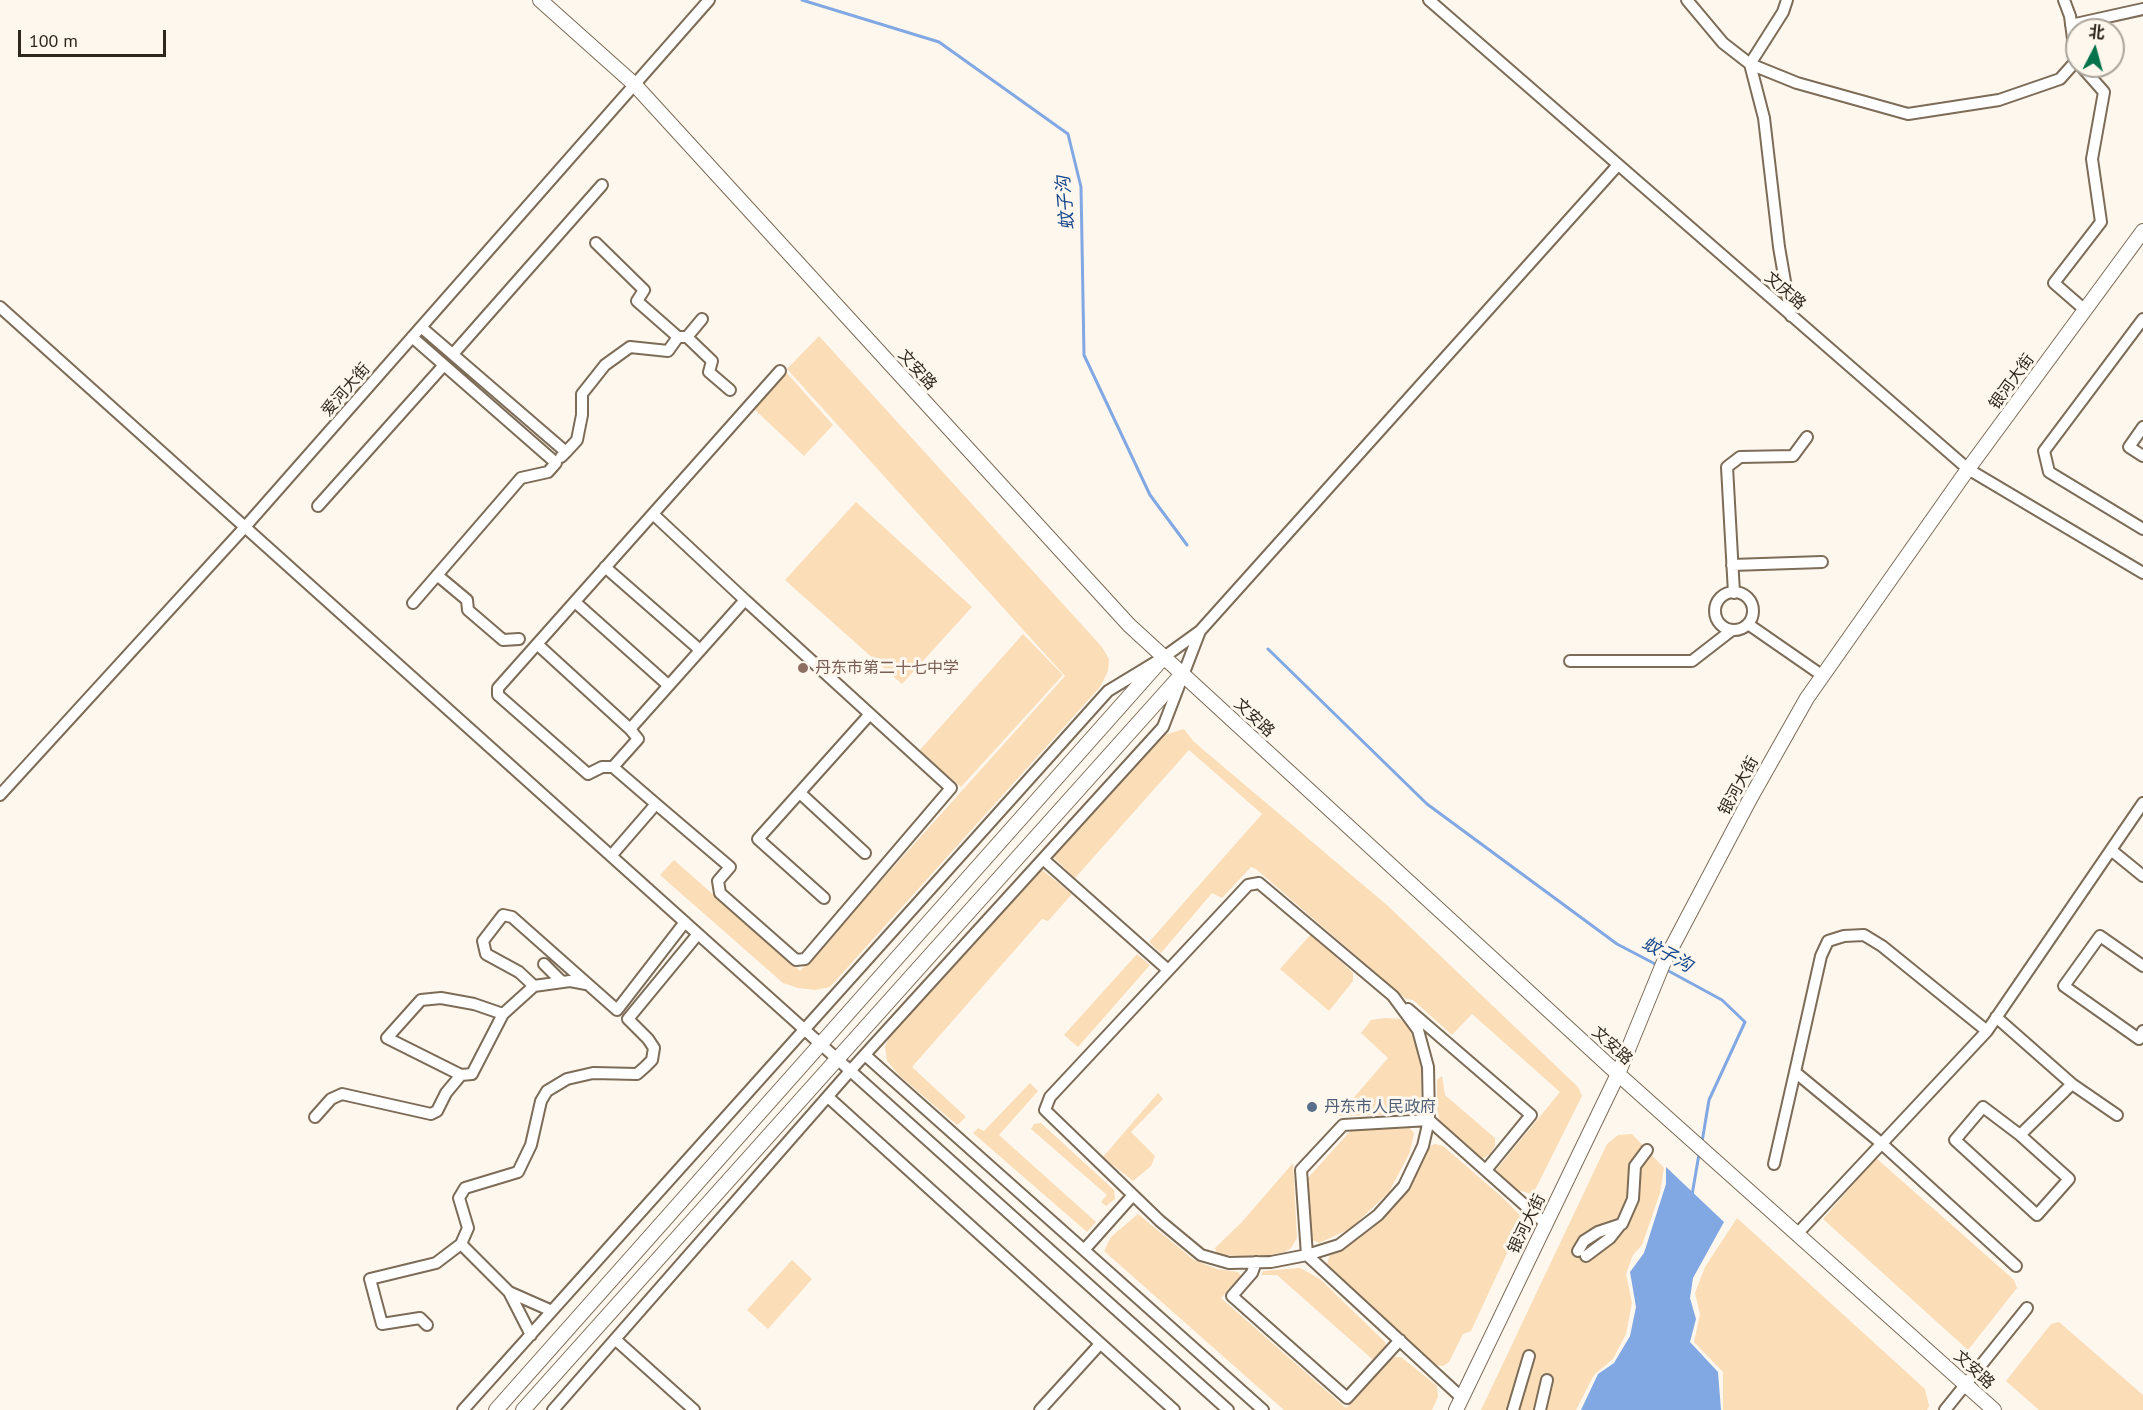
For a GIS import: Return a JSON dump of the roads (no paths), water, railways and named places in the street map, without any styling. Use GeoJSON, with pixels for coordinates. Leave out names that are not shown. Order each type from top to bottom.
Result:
{"type":"FeatureCollection","features":[{"type":"Feature","properties":{"kind":"main road","name":"文安路"},"geometry":{"type":"LineString","coordinates":[[540,0],[634,84],[1129,625],[1618,1074],[1994,1410]]}},
{"type":"Feature","properties":{"kind":"main road","name":"银河大街"},"geometry":{"type":"LineString","coordinates":[[1459,1404],[1618,1074],[1662,968],[1750,797],[1823,676],[1968,469],[2143,231]]}},
{"type":"Feature","properties":{"kind":"main road"},"geometry":{"type":"LineString","coordinates":[[496,1410],[1164,657]]}},
{"type":"Feature","properties":{"kind":"main road"},"geometry":{"type":"LineString","coordinates":[[523,1410],[1182,675]]}},
{"type":"Feature","properties":{"kind":"street","name":"爱河大街"},"geometry":{"type":"LineString","coordinates":[[0,795],[245,527],[709,0]]}},
{"type":"Feature","properties":{"kind":"street","name":"文庆路"},"geometry":{"type":"LineString","coordinates":[[1429,0],[1968,469],[2143,573]]}},
{"type":"Feature","properties":{"kind":"street"},"geometry":{"type":"LineString","coordinates":[[1687,0],[1723,43],[1750,64],[1797,82],[1908,114],[1999,100],[2060,79],[2065,74]]}},
{"type":"Feature","properties":{"kind":"street"},"geometry":{"type":"LineString","coordinates":[[1787,0],[1783,12],[1750,64],[1764,118],[1779,247],[1791,316]]}},
{"type":"Feature","properties":{"kind":"street"},"geometry":{"type":"LineString","coordinates":[[2064,0],[2069,18]]}},
{"type":"Feature","properties":{"kind":"street"},"geometry":{"type":"LineString","coordinates":[[2102,18],[2143,9]]}},
{"type":"Feature","properties":{"kind":"street"},"geometry":{"type":"LineString","coordinates":[[2085,310],[2054,283],[2101,222],[2092,159],[2104,92],[2092,78]]}},
{"type":"Feature","properties":{"kind":"street"},"geometry":{"type":"LineString","coordinates":[[463,1410],[1108,692],[1200,631],[1618,165]]}},
{"type":"Feature","properties":{"kind":"street"},"geometry":{"type":"LineString","coordinates":[[453,354],[602,185]]}},
{"type":"Feature","properties":{"kind":"street"},"geometry":{"type":"LineString","coordinates":[[596,243],[644,291],[637,301],[712,361],[709,372],[729,390]]}},
{"type":"Feature","properties":{"kind":"street"},"geometry":{"type":"LineString","coordinates":[[0,307],[1228,1410]]}},
{"type":"Feature","properties":{"kind":"street"},"geometry":{"type":"LineString","coordinates":[[412,603],[521,478],[548,472],[577,440],[582,415],[582,394],[605,365],[630,347],[668,351],[702,319]]}},
{"type":"Feature","properties":{"kind":"street"},"geometry":{"type":"LineString","coordinates":[[2143,319],[2044,451],[2049,472],[2143,529]]}},
{"type":"Feature","properties":{"kind":"street"},"geometry":{"type":"LineString","coordinates":[[421,327],[566,452]]}},
{"type":"Feature","properties":{"kind":"street"},"geometry":{"type":"LineString","coordinates":[[412,337],[556,463]]}},
{"type":"Feature","properties":{"kind":"street"},"geometry":{"type":"LineString","coordinates":[[318,506],[444,365]]}},
{"type":"Feature","properties":{"kind":"street"},"geometry":{"type":"LineString","coordinates":[[653,514],[951,788],[805,958],[796,960],[720,893],[718,881],[730,867],[613,767],[603,767],[588,774],[498,695],[498,688],[780,371]]}},
{"type":"Feature","properties":{"kind":"street"},"geometry":{"type":"LineString","coordinates":[[2143,427],[2129,447],[2143,456]]}},
{"type":"Feature","properties":{"kind":"street"},"geometry":{"type":"LineString","coordinates":[[1734,593],[1727,466],[1740,457],[1793,456],[1807,437]]}},
{"type":"Feature","properties":{"kind":"street"},"geometry":{"type":"LineString","coordinates":[[1732,565],[1822,562]]}},
{"type":"Feature","properties":{"kind":"street"},"geometry":{"type":"LineString","coordinates":[[605,567],[699,650]]}},
{"type":"Feature","properties":{"kind":"street"},"geometry":{"type":"LineString","coordinates":[[436,575],[467,600],[468,610],[503,640],[519,639]]}},
{"type":"Feature","properties":{"kind":"street"},"geometry":{"type":"LineString","coordinates":[[1570,661],[1692,661],[1732,630],[1748,624],[1753,613],[1750,601],[1734,593],[1722,597],[1716,607],[1721,625],[1732,630]]}},
{"type":"Feature","properties":{"kind":"street"},"geometry":{"type":"LineString","coordinates":[[630,729],[745,600]]}},
{"type":"Feature","properties":{"kind":"street"},"geometry":{"type":"LineString","coordinates":[[575,602],[668,685]]}},
{"type":"Feature","properties":{"kind":"street"},"geometry":{"type":"LineString","coordinates":[[1748,624],[1823,676]]}},
{"type":"Feature","properties":{"kind":"street"},"geometry":{"type":"LineString","coordinates":[[553,1410],[850,1071],[1163,726],[1200,631]]}},
{"type":"Feature","properties":{"kind":"street"},"geometry":{"type":"LineString","coordinates":[[537,644],[630,729],[638,739],[613,767]]}},
{"type":"Feature","properties":{"kind":"street"},"geometry":{"type":"LineString","coordinates":[[824,898],[759,839],[870,714]]}},
{"type":"Feature","properties":{"kind":"street"},"geometry":{"type":"LineString","coordinates":[[800,793],[865,853]]}},
{"type":"Feature","properties":{"kind":"street"},"geometry":{"type":"LineString","coordinates":[[1797,1234],[1987,1031],[2143,803]]}},
{"type":"Feature","properties":{"kind":"street"},"geometry":{"type":"LineString","coordinates":[[611,856],[656,804]]}},
{"type":"Feature","properties":{"kind":"street"},"geometry":{"type":"LineString","coordinates":[[2112,850],[2143,876]]}},
{"type":"Feature","properties":{"kind":"street"},"geometry":{"type":"LineString","coordinates":[[1043,859],[1168,970]]}},
{"type":"Feature","properties":{"kind":"street"},"geometry":{"type":"LineString","coordinates":[[1393,996],[1418,1030],[1428,1067],[1429,1120],[1423,1146],[1404,1186],[1378,1215],[1339,1245],[1307,1255],[1256,1262],[1229,1263],[1201,1255],[1133,1196],[1045,1110],[1050,1097],[1168,970],[1248,885],[1259,882],[1393,996],[1531,1115],[1486,1170]]}},
{"type":"Feature","properties":{"kind":"street"},"geometry":{"type":"LineString","coordinates":[[427,1325],[420,1318],[382,1324],[370,1279],[436,1263],[461,1244],[468,1228],[459,1198],[465,1188],[518,1172],[531,1145],[541,1101],[547,1090],[567,1079],[593,1073],[637,1074],[652,1060],[654,1048],[628,1019],[512,917],[503,915],[483,941],[486,954],[519,972],[534,986]]}},
{"type":"Feature","properties":{"kind":"street"},"geometry":{"type":"LineString","coordinates":[[617,1010],[685,922]]}},
{"type":"Feature","properties":{"kind":"street"},"geometry":{"type":"LineString","coordinates":[[628,1019],[698,934]]}},
{"type":"Feature","properties":{"kind":"street"},"geometry":{"type":"LineString","coordinates":[[1774,1164],[1821,956],[1828,941],[1844,936],[1864,935],[1882,946],[1987,1031]]}},
{"type":"Feature","properties":{"kind":"street"},"geometry":{"type":"LineString","coordinates":[[2142,1040],[2064,986],[2100,936],[2143,966]]}},
{"type":"Feature","properties":{"kind":"street"},"geometry":{"type":"LineString","coordinates":[[544,964],[561,981]]}},
{"type":"Feature","properties":{"kind":"street"},"geometry":{"type":"LineString","coordinates":[[503,1014],[474,1004],[441,998],[421,1000],[387,1038],[461,1075],[472,1074],[503,1014],[534,986],[561,981],[589,985]]}},
{"type":"Feature","properties":{"kind":"street"},"geometry":{"type":"LineString","coordinates":[[1996,1017],[2072,1084],[2117,1115]]}},
{"type":"Feature","properties":{"kind":"street"},"geometry":{"type":"LineString","coordinates":[[866,1055],[1263,1410]]}},
{"type":"Feature","properties":{"kind":"street"},"geometry":{"type":"LineString","coordinates":[[1795,1072],[1881,1143],[2016,1266]]}},
{"type":"Feature","properties":{"kind":"street"},"geometry":{"type":"LineString","coordinates":[[315,1117],[331,1099],[342,1094],[431,1114],[437,1111],[446,1093],[461,1075]]}},
{"type":"Feature","properties":{"kind":"street"},"geometry":{"type":"LineString","coordinates":[[2020,1135],[2072,1084]]}},
{"type":"Feature","properties":{"kind":"street"},"geometry":{"type":"LineString","coordinates":[[828,1097],[1174,1410]]}},
{"type":"Feature","properties":{"kind":"street"},"geometry":{"type":"LineString","coordinates":[[1983,1107],[2020,1135],[2068,1179],[2037,1215],[1955,1140],[1983,1107]]}},
{"type":"Feature","properties":{"kind":"street"},"geometry":{"type":"LineString","coordinates":[[1459,1404],[1400,1340],[1307,1255],[1301,1170],[1343,1125],[1429,1120],[1546,1224]]}},
{"type":"Feature","properties":{"kind":"street"},"geometry":{"type":"LineString","coordinates":[[1582,1253],[1584,1241],[1598,1232],[1622,1224],[1633,1199],[1635,1166],[1647,1150]]}},
{"type":"Feature","properties":{"kind":"street"},"geometry":{"type":"LineString","coordinates":[[1084,1250],[1133,1196]]}},
{"type":"Feature","properties":{"kind":"street"},"geometry":{"type":"LineString","coordinates":[[461,1244],[509,1292],[531,1335]]}},
{"type":"Feature","properties":{"kind":"street"},"geometry":{"type":"LineString","coordinates":[[1256,1262],[1252,1273],[1232,1296],[1347,1398],[1400,1340]]}},
{"type":"Feature","properties":{"kind":"street"},"geometry":{"type":"LineString","coordinates":[[509,1292],[552,1311]]}},
{"type":"Feature","properties":{"kind":"street"},"geometry":{"type":"LineString","coordinates":[[1945,1410],[2028,1308]]}},
{"type":"Feature","properties":{"kind":"street"},"geometry":{"type":"LineString","coordinates":[[616,1340],[694,1410]]}},
{"type":"Feature","properties":{"kind":"street"},"geometry":{"type":"LineString","coordinates":[[1040,1410],[1100,1344]]}},
{"type":"Feature","properties":{"kind":"street"},"geometry":{"type":"LineString","coordinates":[[1513,1410],[1529,1356]]}},
{"type":"Feature","properties":{"kind":"street"},"geometry":{"type":"LineString","coordinates":[[1540,1410],[1547,1380]]}},
{"type":"Feature","properties":{"kind":"water"},"geometry":{"type":"Polygon","coordinates":[[[1666,1167],[1724,1222],[1693,1278],[1690,1298],[1696,1319],[1690,1342],[1718,1372],[1721,1410],[1581,1410],[1598,1374],[1614,1363],[1630,1336],[1636,1307],[1630,1272],[1644,1253],[1666,1184],[1666,1167]]]}},
{"type":"Feature","properties":{"kind":"waterway","name":"蚊子沟"},"geometry":{"type":"LineString","coordinates":[[802,0],[939,42],[1068,134],[1081,187],[1084,355],[1150,495],[1187,545]]}},
{"type":"Feature","properties":{"kind":"waterway","name":"蚊子沟"},"geometry":{"type":"LineString","coordinates":[[1268,649],[1427,804],[1617,944],[1659,966]]}},
{"type":"Feature","properties":{"kind":"waterway","name":"蚊子沟"},"geometry":{"type":"LineString","coordinates":[[1665,969],[1722,1000],[1745,1022],[1709,1100],[1702,1142]]}},
{"type":"Feature","properties":{"kind":"waterway","name":"蚊子沟"},"geometry":{"type":"LineString","coordinates":[[1692,1195],[1699,1154]]}},
{"type":"Feature","properties":{"kind":"place","name":"丹东市第二十七中学"},"geometry":{"type":"Point","coordinates":[803,668]}},
{"type":"Feature","properties":{"kind":"place","name":"丹东市人民政府"},"geometry":{"type":"Point","coordinates":[1312,1107]}}]}
